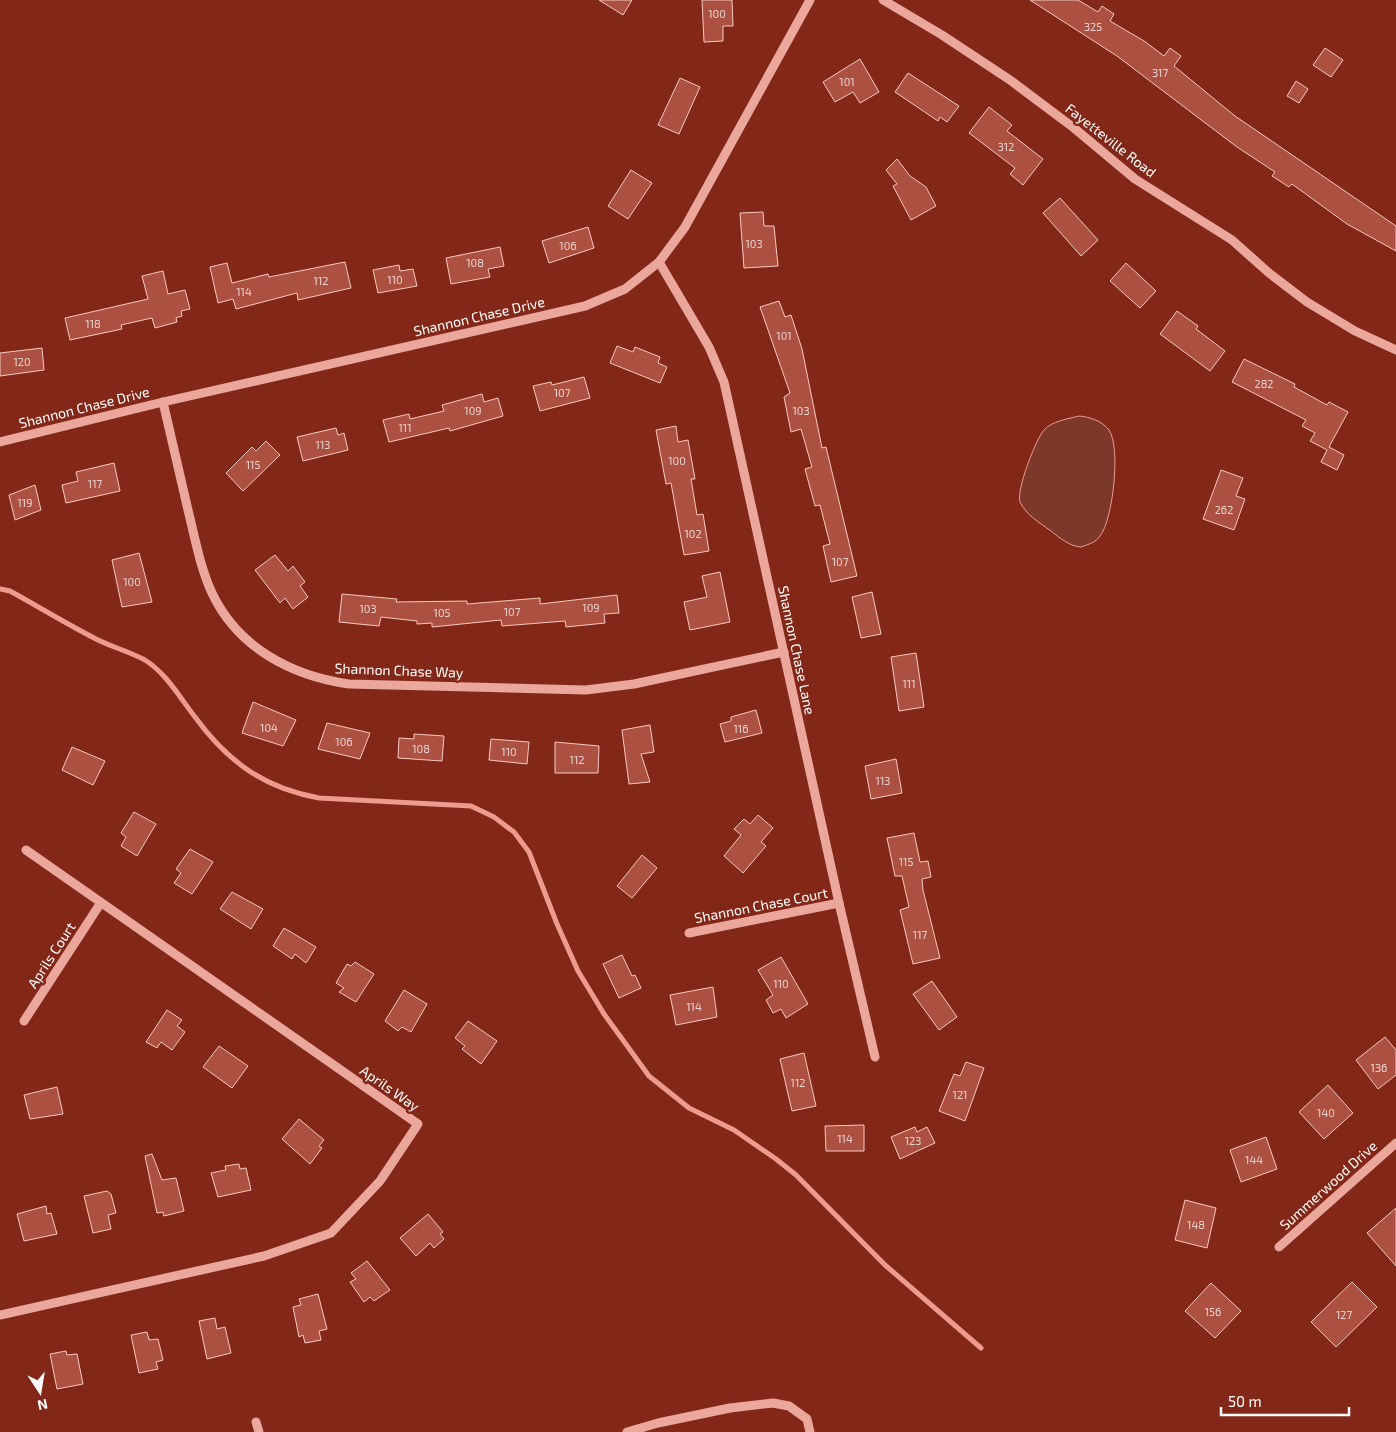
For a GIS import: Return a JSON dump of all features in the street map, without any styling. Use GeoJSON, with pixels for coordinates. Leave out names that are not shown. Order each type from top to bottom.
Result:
{"type":"FeatureCollection","features":[{"type":"Feature","properties":{"kind":"street","name":"Shannon Chase Drive"},"geometry":{"type":"LineString","coordinates":[[0,442],[163,402],[585,306],[625,289],[659,262],[685,227],[810,0]]}},
{"type":"Feature","properties":{"kind":"street","name":"Fayetteville Road"},"geometry":{"type":"LineString","coordinates":[[883,0],[942,35],[1010,80],[1074,128],[1135,179],[1232,240],[1269,273],[1307,302],[1355,331],[1396,350]]}},
{"type":"Feature","properties":{"kind":"street","name":"Shannon Chase Lane"},"geometry":{"type":"LineString","coordinates":[[659,262],[709,347],[724,382],[839,903],[875,1057]]}},
{"type":"Feature","properties":{"kind":"street","name":"Shannon Chase Way"},"geometry":{"type":"LineString","coordinates":[[163,402],[200,560],[213,594],[228,618],[249,642],[271,659],[299,673],[349,684],[586,690],[634,684],[784,652]]}},
{"type":"Feature","properties":{"kind":"street","name":"Aprils Way"},"geometry":{"type":"LineString","coordinates":[[0,1316],[264,1256],[331,1233],[380,1181],[418,1124],[100,904],[26,850]]}},
{"type":"Feature","properties":{"kind":"street","name":"Shannon Chase Court"},"geometry":{"type":"LineString","coordinates":[[689,933],[839,903]]}},
{"type":"Feature","properties":{"kind":"street","name":"Aprils Court"},"geometry":{"type":"LineString","coordinates":[[24,1021],[100,904]]}},
{"type":"Feature","properties":{"kind":"street","name":"Summerwood Drive"},"geometry":{"type":"LineString","coordinates":[[1279,1248],[1396,1143]]}},
{"type":"Feature","properties":{"kind":"street"},"geometry":{"type":"LineString","coordinates":[[627,1432],[667,1421],[730,1408],[773,1403],[789,1406],[808,1419],[810,1432]]}},
{"type":"Feature","properties":{"kind":"street"},"geometry":{"type":"LineString","coordinates":[[256,1422],[258,1432]]}},
{"type":"Feature","properties":{"kind":"shaded area"},"geometry":{"type":"Polygon","coordinates":[[[1079,416],[1096,420],[1109,430],[1113,439],[1115,467],[1112,500],[1105,528],[1096,540],[1081,547],[1065,541],[1034,518],[1020,502],[1021,487],[1027,465],[1036,443],[1044,430],[1056,422],[1079,416]]]}},
{"type":"Feature","properties":{"kind":"building"},"geometry":{"type":"Polygon","coordinates":[[[599,0],[632,0],[623,15],[599,0]]]}},
{"type":"Feature","properties":{"kind":"building"},"geometry":{"type":"Polygon","coordinates":[[[702,0],[732,0],[733,26],[723,26],[723,41],[704,42],[702,0]]]}},
{"type":"Feature","properties":{"kind":"building"},"geometry":{"type":"Polygon","coordinates":[[[1030,0],[1078,0],[1098,12],[1102,6],[1114,14],[1110,21],[1144,41],[1164,56],[1170,48],[1181,56],[1174,66],[1235,116],[1396,226],[1396,251],[1347,224],[1292,184],[1289,187],[1272,176],[1275,172],[1237,147],[1117,56],[1030,0]]]}},
{"type":"Feature","properties":{"kind":"building"},"geometry":{"type":"Polygon","coordinates":[[[1325,48],[1343,60],[1331,77],[1313,65],[1325,48]]]}},
{"type":"Feature","properties":{"kind":"building"},"geometry":{"type":"Polygon","coordinates":[[[860,59],[879,92],[860,103],[853,92],[835,102],[823,82],[860,59]]]}},
{"type":"Feature","properties":{"kind":"building"},"geometry":{"type":"Polygon","coordinates":[[[908,73],[959,106],[947,122],[940,117],[938,121],[895,92],[908,73]]]}},
{"type":"Feature","properties":{"kind":"building"},"geometry":{"type":"Polygon","coordinates":[[[680,78],[700,87],[679,134],[658,125],[680,78]]]}},
{"type":"Feature","properties":{"kind":"building"},"geometry":{"type":"Polygon","coordinates":[[[1296,81],[1308,89],[1299,103],[1287,96],[1296,81]]]}},
{"type":"Feature","properties":{"kind":"building"},"geometry":{"type":"Polygon","coordinates":[[[989,107],[1012,125],[1007,131],[1043,159],[1023,185],[1010,174],[1015,168],[969,133],[989,107]]]}},
{"type":"Feature","properties":{"kind":"building"},"geometry":{"type":"Polygon","coordinates":[[[897,159],[910,176],[926,187],[936,206],[911,220],[893,186],[897,184],[886,170],[897,159]]]}},
{"type":"Feature","properties":{"kind":"building"},"geometry":{"type":"Polygon","coordinates":[[[631,170],[652,183],[628,219],[608,206],[631,170]]]}},
{"type":"Feature","properties":{"kind":"building"},"geometry":{"type":"Polygon","coordinates":[[[1060,198],[1098,240],[1081,256],[1043,213],[1060,198]]]}},
{"type":"Feature","properties":{"kind":"building"},"geometry":{"type":"Polygon","coordinates":[[[763,212],[764,226],[774,226],[778,266],[744,268],[740,213],[763,212]]]}},
{"type":"Feature","properties":{"kind":"building"},"geometry":{"type":"Polygon","coordinates":[[[588,227],[594,248],[549,263],[542,241],[588,227]]]}},
{"type":"Feature","properties":{"kind":"building"},"geometry":{"type":"Polygon","coordinates":[[[500,247],[504,266],[488,269],[490,277],[451,284],[446,258],[500,247]]]}},
{"type":"Feature","properties":{"kind":"building"},"geometry":{"type":"Polygon","coordinates":[[[345,262],[351,288],[298,300],[297,293],[236,309],[233,299],[218,303],[210,267],[227,263],[232,283],[268,274],[269,277],[345,262]]]}},
{"type":"Feature","properties":{"kind":"building"},"geometry":{"type":"Polygon","coordinates":[[[1126,263],[1156,291],[1140,308],[1110,281],[1126,263]]]}},
{"type":"Feature","properties":{"kind":"building"},"geometry":{"type":"Polygon","coordinates":[[[399,265],[400,271],[413,269],[417,286],[378,293],[373,270],[399,265]]]}},
{"type":"Feature","properties":{"kind":"building"},"geometry":{"type":"Polygon","coordinates":[[[163,271],[168,294],[185,290],[190,309],[181,311],[182,316],[176,318],[177,322],[155,328],[152,318],[121,325],[122,329],[70,340],[65,318],[148,299],[142,276],[163,271]]]}},
{"type":"Feature","properties":{"kind":"building"},"geometry":{"type":"Polygon","coordinates":[[[779,301],[785,317],[791,315],[802,349],[822,448],[826,447],[857,576],[831,582],[823,546],[830,544],[820,505],[815,506],[805,469],[812,467],[801,429],[791,432],[784,397],[790,393],[760,307],[779,301]]]}},
{"type":"Feature","properties":{"kind":"building"},"geometry":{"type":"Polygon","coordinates":[[[1177,311],[1198,326],[1196,329],[1225,351],[1210,371],[1160,334],[1177,311]]]}},
{"type":"Feature","properties":{"kind":"building"},"geometry":{"type":"Polygon","coordinates":[[[617,346],[633,352],[635,347],[660,357],[658,363],[667,367],[660,383],[610,363],[617,346]]]}},
{"type":"Feature","properties":{"kind":"building"},"geometry":{"type":"Polygon","coordinates":[[[42,348],[44,370],[0,376],[0,353],[42,348]]]}},
{"type":"Feature","properties":{"kind":"building"},"geometry":{"type":"Polygon","coordinates":[[[1244,359],[1295,384],[1294,387],[1327,405],[1329,402],[1348,412],[1329,447],[1344,455],[1337,470],[1321,462],[1327,450],[1310,441],[1315,433],[1302,426],[1306,420],[1232,382],[1244,359]]]}},
{"type":"Feature","properties":{"kind":"building"},"geometry":{"type":"Polygon","coordinates":[[[584,377],[590,398],[540,411],[533,386],[551,382],[552,385],[584,377]]]}},
{"type":"Feature","properties":{"kind":"building"},"geometry":{"type":"Polygon","coordinates":[[[482,394],[484,402],[498,398],[503,416],[450,431],[449,428],[389,442],[383,420],[409,414],[410,419],[444,411],[442,405],[482,394]]]}},
{"type":"Feature","properties":{"kind":"building"},"geometry":{"type":"Polygon","coordinates":[[[676,426],[678,442],[688,440],[695,479],[691,479],[697,515],[703,514],[709,551],[684,555],[671,483],[666,484],[656,430],[676,426]]]}},
{"type":"Feature","properties":{"kind":"building"},"geometry":{"type":"Polygon","coordinates":[[[336,428],[338,435],[344,433],[348,450],[303,461],[297,437],[336,428]]]}},
{"type":"Feature","properties":{"kind":"building"},"geometry":{"type":"Polygon","coordinates":[[[266,441],[280,455],[243,491],[226,473],[252,447],[256,451],[266,441]]]}},
{"type":"Feature","properties":{"kind":"building"},"geometry":{"type":"Polygon","coordinates":[[[114,463],[120,491],[66,503],[62,485],[78,481],[76,472],[114,463]]]}},
{"type":"Feature","properties":{"kind":"building"},"geometry":{"type":"Polygon","coordinates":[[[1221,470],[1243,478],[1236,496],[1245,499],[1234,530],[1203,519],[1221,470]]]}},
{"type":"Feature","properties":{"kind":"building"},"geometry":{"type":"Polygon","coordinates":[[[35,485],[41,510],[15,520],[9,495],[35,485]]]}},
{"type":"Feature","properties":{"kind":"building"},"geometry":{"type":"Polygon","coordinates":[[[139,553],[152,602],[122,607],[112,560],[139,553]]]}},
{"type":"Feature","properties":{"kind":"building"},"geometry":{"type":"Polygon","coordinates":[[[275,555],[288,571],[293,566],[305,582],[300,586],[308,597],[293,609],[285,598],[280,603],[255,570],[275,555]]]}},
{"type":"Feature","properties":{"kind":"building"},"geometry":{"type":"Polygon","coordinates":[[[720,572],[730,622],[690,630],[684,602],[707,597],[702,576],[720,572]]]}},
{"type":"Feature","properties":{"kind":"building"},"geometry":{"type":"Polygon","coordinates":[[[872,592],[881,634],[861,638],[852,597],[872,592]]]}},
{"type":"Feature","properties":{"kind":"building"},"geometry":{"type":"Polygon","coordinates":[[[342,594],[397,599],[396,602],[467,601],[467,604],[540,598],[540,604],[617,595],[619,613],[604,614],[605,623],[566,627],[565,621],[502,626],[501,620],[432,627],[432,623],[417,624],[417,621],[381,617],[379,626],[339,622],[342,594]]]}},
{"type":"Feature","properties":{"kind":"building"},"geometry":{"type":"Polygon","coordinates":[[[916,653],[924,707],[899,711],[891,657],[916,653]]]}},
{"type":"Feature","properties":{"kind":"building"},"geometry":{"type":"Polygon","coordinates":[[[253,702],[296,720],[283,746],[242,733],[253,702]]]}},
{"type":"Feature","properties":{"kind":"building"},"geometry":{"type":"Polygon","coordinates":[[[756,710],[762,733],[725,742],[720,724],[731,721],[731,717],[756,710]]]}},
{"type":"Feature","properties":{"kind":"building"},"geometry":{"type":"Polygon","coordinates":[[[327,723],[370,733],[360,759],[318,749],[327,723]]]}},
{"type":"Feature","properties":{"kind":"building"},"geometry":{"type":"Polygon","coordinates":[[[650,725],[654,752],[641,754],[650,782],[629,784],[622,730],[650,725]]]}},
{"type":"Feature","properties":{"kind":"building"},"geometry":{"type":"Polygon","coordinates":[[[414,734],[444,736],[442,761],[398,758],[399,738],[414,739],[414,734]]]}},
{"type":"Feature","properties":{"kind":"building"},"geometry":{"type":"Polygon","coordinates":[[[491,739],[529,742],[527,764],[489,760],[491,739]]]}},
{"type":"Feature","properties":{"kind":"building"},"geometry":{"type":"Polygon","coordinates":[[[555,742],[599,746],[598,773],[555,773],[555,742]]]}},
{"type":"Feature","properties":{"kind":"building"},"geometry":{"type":"Polygon","coordinates":[[[72,747],[105,761],[93,785],[62,770],[72,747]]]}},
{"type":"Feature","properties":{"kind":"building"},"geometry":{"type":"Polygon","coordinates":[[[896,759],[902,793],[871,799],[865,766],[896,759]]]}},
{"type":"Feature","properties":{"kind":"building"},"geometry":{"type":"Polygon","coordinates":[[[134,812],[156,824],[137,856],[121,846],[126,837],[121,833],[134,812]]]}},
{"type":"Feature","properties":{"kind":"building"},"geometry":{"type":"Polygon","coordinates":[[[758,815],[773,828],[761,842],[766,846],[743,873],[724,856],[741,835],[734,829],[744,819],[750,824],[758,815]]]}},
{"type":"Feature","properties":{"kind":"building"},"geometry":{"type":"Polygon","coordinates":[[[914,833],[920,862],[928,861],[931,877],[922,879],[923,890],[940,958],[913,964],[900,910],[909,907],[902,876],[895,876],[887,838],[914,833]]]}},
{"type":"Feature","properties":{"kind":"building"},"geometry":{"type":"Polygon","coordinates":[[[190,849],[213,862],[192,894],[174,883],[181,873],[176,869],[190,849]]]}},
{"type":"Feature","properties":{"kind":"building"},"geometry":{"type":"Polygon","coordinates":[[[642,855],[657,868],[632,898],[617,886],[642,855]]]}},
{"type":"Feature","properties":{"kind":"building"},"geometry":{"type":"Polygon","coordinates":[[[232,892],[263,909],[251,929],[220,909],[232,892]]]}},
{"type":"Feature","properties":{"kind":"building"},"geometry":{"type":"Polygon","coordinates":[[[284,928],[316,947],[306,963],[295,954],[292,959],[273,946],[284,928]]]}},
{"type":"Feature","properties":{"kind":"building"},"geometry":{"type":"Polygon","coordinates":[[[622,955],[632,976],[635,975],[641,988],[619,998],[603,964],[622,955]]]}},
{"type":"Feature","properties":{"kind":"building"},"geometry":{"type":"Polygon","coordinates":[[[781,957],[808,1004],[786,1018],[781,1009],[773,1013],[766,1000],[773,995],[758,970],[781,957]]]}},
{"type":"Feature","properties":{"kind":"building"},"geometry":{"type":"Polygon","coordinates":[[[355,962],[374,974],[356,1002],[339,992],[344,988],[336,983],[347,964],[351,966],[355,962]]]}},
{"type":"Feature","properties":{"kind":"building"},"geometry":{"type":"Polygon","coordinates":[[[932,981],[957,1017],[939,1030],[913,994],[932,981]]]}},
{"type":"Feature","properties":{"kind":"building"},"geometry":{"type":"Polygon","coordinates":[[[713,987],[717,1017],[676,1025],[670,995],[713,987]]]}},
{"type":"Feature","properties":{"kind":"building"},"geometry":{"type":"Polygon","coordinates":[[[404,990],[427,1004],[411,1032],[402,1027],[398,1031],[385,1021],[404,990]]]}},
{"type":"Feature","properties":{"kind":"building"},"geometry":{"type":"Polygon","coordinates":[[[167,1010],[182,1020],[177,1026],[185,1032],[172,1050],[161,1042],[157,1048],[146,1042],[167,1010]]]}},
{"type":"Feature","properties":{"kind":"building"},"geometry":{"type":"Polygon","coordinates":[[[468,1021],[497,1041],[481,1064],[462,1049],[465,1046],[455,1038],[468,1021]]]}},
{"type":"Feature","properties":{"kind":"building"},"geometry":{"type":"Polygon","coordinates":[[[1385,1037],[1396,1050],[1396,1075],[1378,1089],[1356,1060],[1385,1037]]]}},
{"type":"Feature","properties":{"kind":"building"},"geometry":{"type":"Polygon","coordinates":[[[219,1046],[248,1066],[232,1088],[203,1067],[219,1046]]]}},
{"type":"Feature","properties":{"kind":"building"},"geometry":{"type":"Polygon","coordinates":[[[804,1053],[816,1106],[792,1111],[780,1059],[804,1053]]]}},
{"type":"Feature","properties":{"kind":"building"},"geometry":{"type":"Polygon","coordinates":[[[966,1062],[984,1068],[965,1121],[939,1111],[954,1074],[960,1076],[966,1062]]]}},
{"type":"Feature","properties":{"kind":"building"},"geometry":{"type":"Polygon","coordinates":[[[1328,1085],[1353,1113],[1324,1139],[1299,1112],[1328,1085]]]}},
{"type":"Feature","properties":{"kind":"building"},"geometry":{"type":"Polygon","coordinates":[[[57,1087],[63,1114],[30,1119],[24,1095],[57,1087]]]}},
{"type":"Feature","properties":{"kind":"building"},"geometry":{"type":"Polygon","coordinates":[[[299,1119],[324,1140],[319,1146],[322,1148],[310,1164],[282,1139],[299,1119]]]}},
{"type":"Feature","properties":{"kind":"building"},"geometry":{"type":"Polygon","coordinates":[[[864,1125],[864,1151],[826,1151],[825,1126],[864,1125]]]}},
{"type":"Feature","properties":{"kind":"building"},"geometry":{"type":"Polygon","coordinates":[[[915,1127],[917,1132],[927,1127],[935,1143],[900,1159],[891,1137],[915,1127]]]}},
{"type":"Feature","properties":{"kind":"building"},"geometry":{"type":"Polygon","coordinates":[[[1266,1137],[1277,1169],[1241,1182],[1230,1150],[1266,1137]]]}},
{"type":"Feature","properties":{"kind":"building"},"geometry":{"type":"Polygon","coordinates":[[[152,1154],[162,1180],[176,1178],[184,1211],[164,1216],[163,1212],[157,1213],[145,1156],[152,1154]]]}},
{"type":"Feature","properties":{"kind":"building"},"geometry":{"type":"Polygon","coordinates":[[[239,1164],[240,1169],[246,1168],[251,1190],[218,1197],[211,1173],[226,1170],[225,1166],[239,1164]]]}},
{"type":"Feature","properties":{"kind":"building"},"geometry":{"type":"Polygon","coordinates":[[[107,1191],[111,1194],[116,1213],[108,1215],[111,1229],[93,1233],[84,1196],[107,1191]]]}},
{"type":"Feature","properties":{"kind":"building"},"geometry":{"type":"Polygon","coordinates":[[[1185,1200],[1216,1208],[1207,1248],[1175,1240],[1185,1200]]]}},
{"type":"Feature","properties":{"kind":"building"},"geometry":{"type":"Polygon","coordinates":[[[46,1206],[47,1214],[51,1213],[57,1234],[24,1241],[17,1214],[46,1206]]]}},
{"type":"Feature","properties":{"kind":"building"},"geometry":{"type":"Polygon","coordinates":[[[1396,1208],[1396,1266],[1367,1233],[1396,1208]]]}},
{"type":"Feature","properties":{"kind":"building"},"geometry":{"type":"Polygon","coordinates":[[[428,1214],[443,1232],[440,1234],[444,1239],[434,1248],[430,1243],[416,1256],[400,1238],[428,1214]]]}},
{"type":"Feature","properties":{"kind":"building"},"geometry":{"type":"Polygon","coordinates":[[[367,1261],[390,1290],[374,1301],[370,1297],[364,1302],[350,1282],[356,1279],[351,1273],[367,1261]]]}},
{"type":"Feature","properties":{"kind":"building"},"geometry":{"type":"Polygon","coordinates":[[[1352,1282],[1377,1307],[1336,1347],[1311,1322],[1352,1282]]]}},
{"type":"Feature","properties":{"kind":"building"},"geometry":{"type":"Polygon","coordinates":[[[1211,1283],[1241,1311],[1215,1338],[1185,1311],[1211,1283]]]}},
{"type":"Feature","properties":{"kind":"building"},"geometry":{"type":"Polygon","coordinates":[[[318,1294],[327,1329],[319,1331],[321,1340],[305,1343],[303,1335],[299,1337],[293,1307],[301,1305],[299,1299],[318,1294]]]}},
{"type":"Feature","properties":{"kind":"building"},"geometry":{"type":"Polygon","coordinates":[[[215,1318],[217,1329],[225,1327],[231,1353],[207,1359],[199,1321],[215,1318]]]}},
{"type":"Feature","properties":{"kind":"building"},"geometry":{"type":"Polygon","coordinates":[[[147,1332],[149,1340],[158,1339],[163,1360],[156,1362],[158,1369],[139,1373],[131,1335],[147,1332]]]}},
{"type":"Feature","properties":{"kind":"building"},"geometry":{"type":"Polygon","coordinates":[[[66,1351],[67,1355],[77,1354],[83,1384],[57,1389],[50,1354],[66,1351]]]}},
{"type":"Feature","properties":{"kind":"waterway"},"geometry":{"type":"LineString","coordinates":[[0,589],[10,591],[108,645],[145,660],[167,679],[221,747],[234,760],[264,780],[319,798],[471,806],[494,817],[514,832],[529,852],[557,924],[578,971],[604,1014],[649,1076],[689,1108],[734,1130],[796,1175],[885,1265],[981,1348]]}}]}
